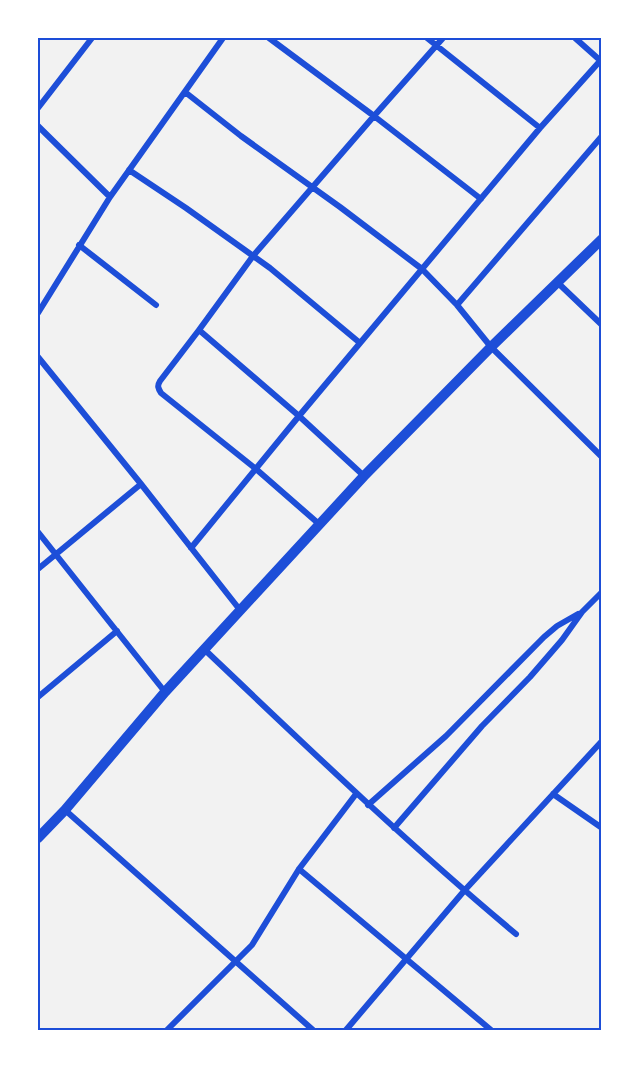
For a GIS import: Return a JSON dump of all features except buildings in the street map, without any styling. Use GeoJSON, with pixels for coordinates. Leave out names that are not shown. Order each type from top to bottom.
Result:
{"type":"FeatureCollection","features":[{"type":"Feature","properties":{"kind":"street"},"geometry":{"type":"LineString","coordinates":[[38,108],[92,38]]}},
{"type":"Feature","properties":{"kind":"street"},"geometry":{"type":"LineString","coordinates":[[38,313],[110,197],[223,38]]}},
{"type":"Feature","properties":{"kind":"street"},"geometry":{"type":"LineString","coordinates":[[268,38],[374,116],[480,200]]}},
{"type":"Feature","properties":{"kind":"street"},"geometry":{"type":"LineString","coordinates":[[427,38],[540,128]]}},
{"type":"Feature","properties":{"kind":"street"},"geometry":{"type":"LineString","coordinates":[[319,525],[256,469],[161,393],[158,385],[253,256],[443,38]]}},
{"type":"Feature","properties":{"kind":"street"},"geometry":{"type":"LineString","coordinates":[[191,548],[540,128],[601,61],[575,38]]}},
{"type":"Feature","properties":{"kind":"street"},"geometry":{"type":"LineString","coordinates":[[185,92],[422,270],[457,305],[491,347],[602,457]]}},
{"type":"Feature","properties":{"kind":"street"},"geometry":{"type":"LineString","coordinates":[[38,126],[110,197]]}},
{"type":"Feature","properties":{"kind":"street"},"geometry":{"type":"LineString","coordinates":[[457,305],[602,136]]}},
{"type":"Feature","properties":{"kind":"street"},"geometry":{"type":"LineString","coordinates":[[129,170],[270,268],[360,344]]}},
{"type":"Feature","properties":{"kind":"street"},"geometry":{"type":"LineString","coordinates":[[38,838],[65,810],[165,692],[364,476],[602,239]]}},
{"type":"Feature","properties":{"kind":"street"},"geometry":{"type":"LineString","coordinates":[[79,245],[156,305]]}},
{"type":"Feature","properties":{"kind":"street"},"geometry":{"type":"LineString","coordinates":[[557,282],[602,325]]}},
{"type":"Feature","properties":{"kind":"street"},"geometry":{"type":"LineString","coordinates":[[199,330],[299,416],[364,476]]}},
{"type":"Feature","properties":{"kind":"street"},"geometry":{"type":"LineString","coordinates":[[38,357],[240,610]]}},
{"type":"Feature","properties":{"kind":"street"},"geometry":{"type":"LineString","coordinates":[[38,569],[141,484]]}},
{"type":"Feature","properties":{"kind":"street"},"geometry":{"type":"LineString","coordinates":[[38,532],[165,692]]}},
{"type":"Feature","properties":{"kind":"street"},"geometry":{"type":"LineString","coordinates":[[394,828],[482,726],[530,677],[562,640],[582,612],[602,592]]}},
{"type":"Feature","properties":{"kind":"street"},"geometry":{"type":"LineString","coordinates":[[368,805],[446,736],[544,637],[557,626],[582,612]]}},
{"type":"Feature","properties":{"kind":"street"},"geometry":{"type":"LineString","coordinates":[[38,697],[117,631]]}},
{"type":"Feature","properties":{"kind":"street"},"geometry":{"type":"LineString","coordinates":[[204,649],[368,805],[516,934]]}},
{"type":"Feature","properties":{"kind":"street"},"geometry":{"type":"LineString","coordinates":[[346,1030],[465,891],[602,741]]}},
{"type":"Feature","properties":{"kind":"street"},"geometry":{"type":"LineString","coordinates":[[170,1029],[252,945],[299,869],[356,794]]}},
{"type":"Feature","properties":{"kind":"street"},"geometry":{"type":"LineString","coordinates":[[553,794],[602,828]]}},
{"type":"Feature","properties":{"kind":"street"},"geometry":{"type":"LineString","coordinates":[[65,810],[313,1030]]}},
{"type":"Feature","properties":{"kind":"street"},"geometry":{"type":"LineString","coordinates":[[299,869],[491,1030]]}}]}
